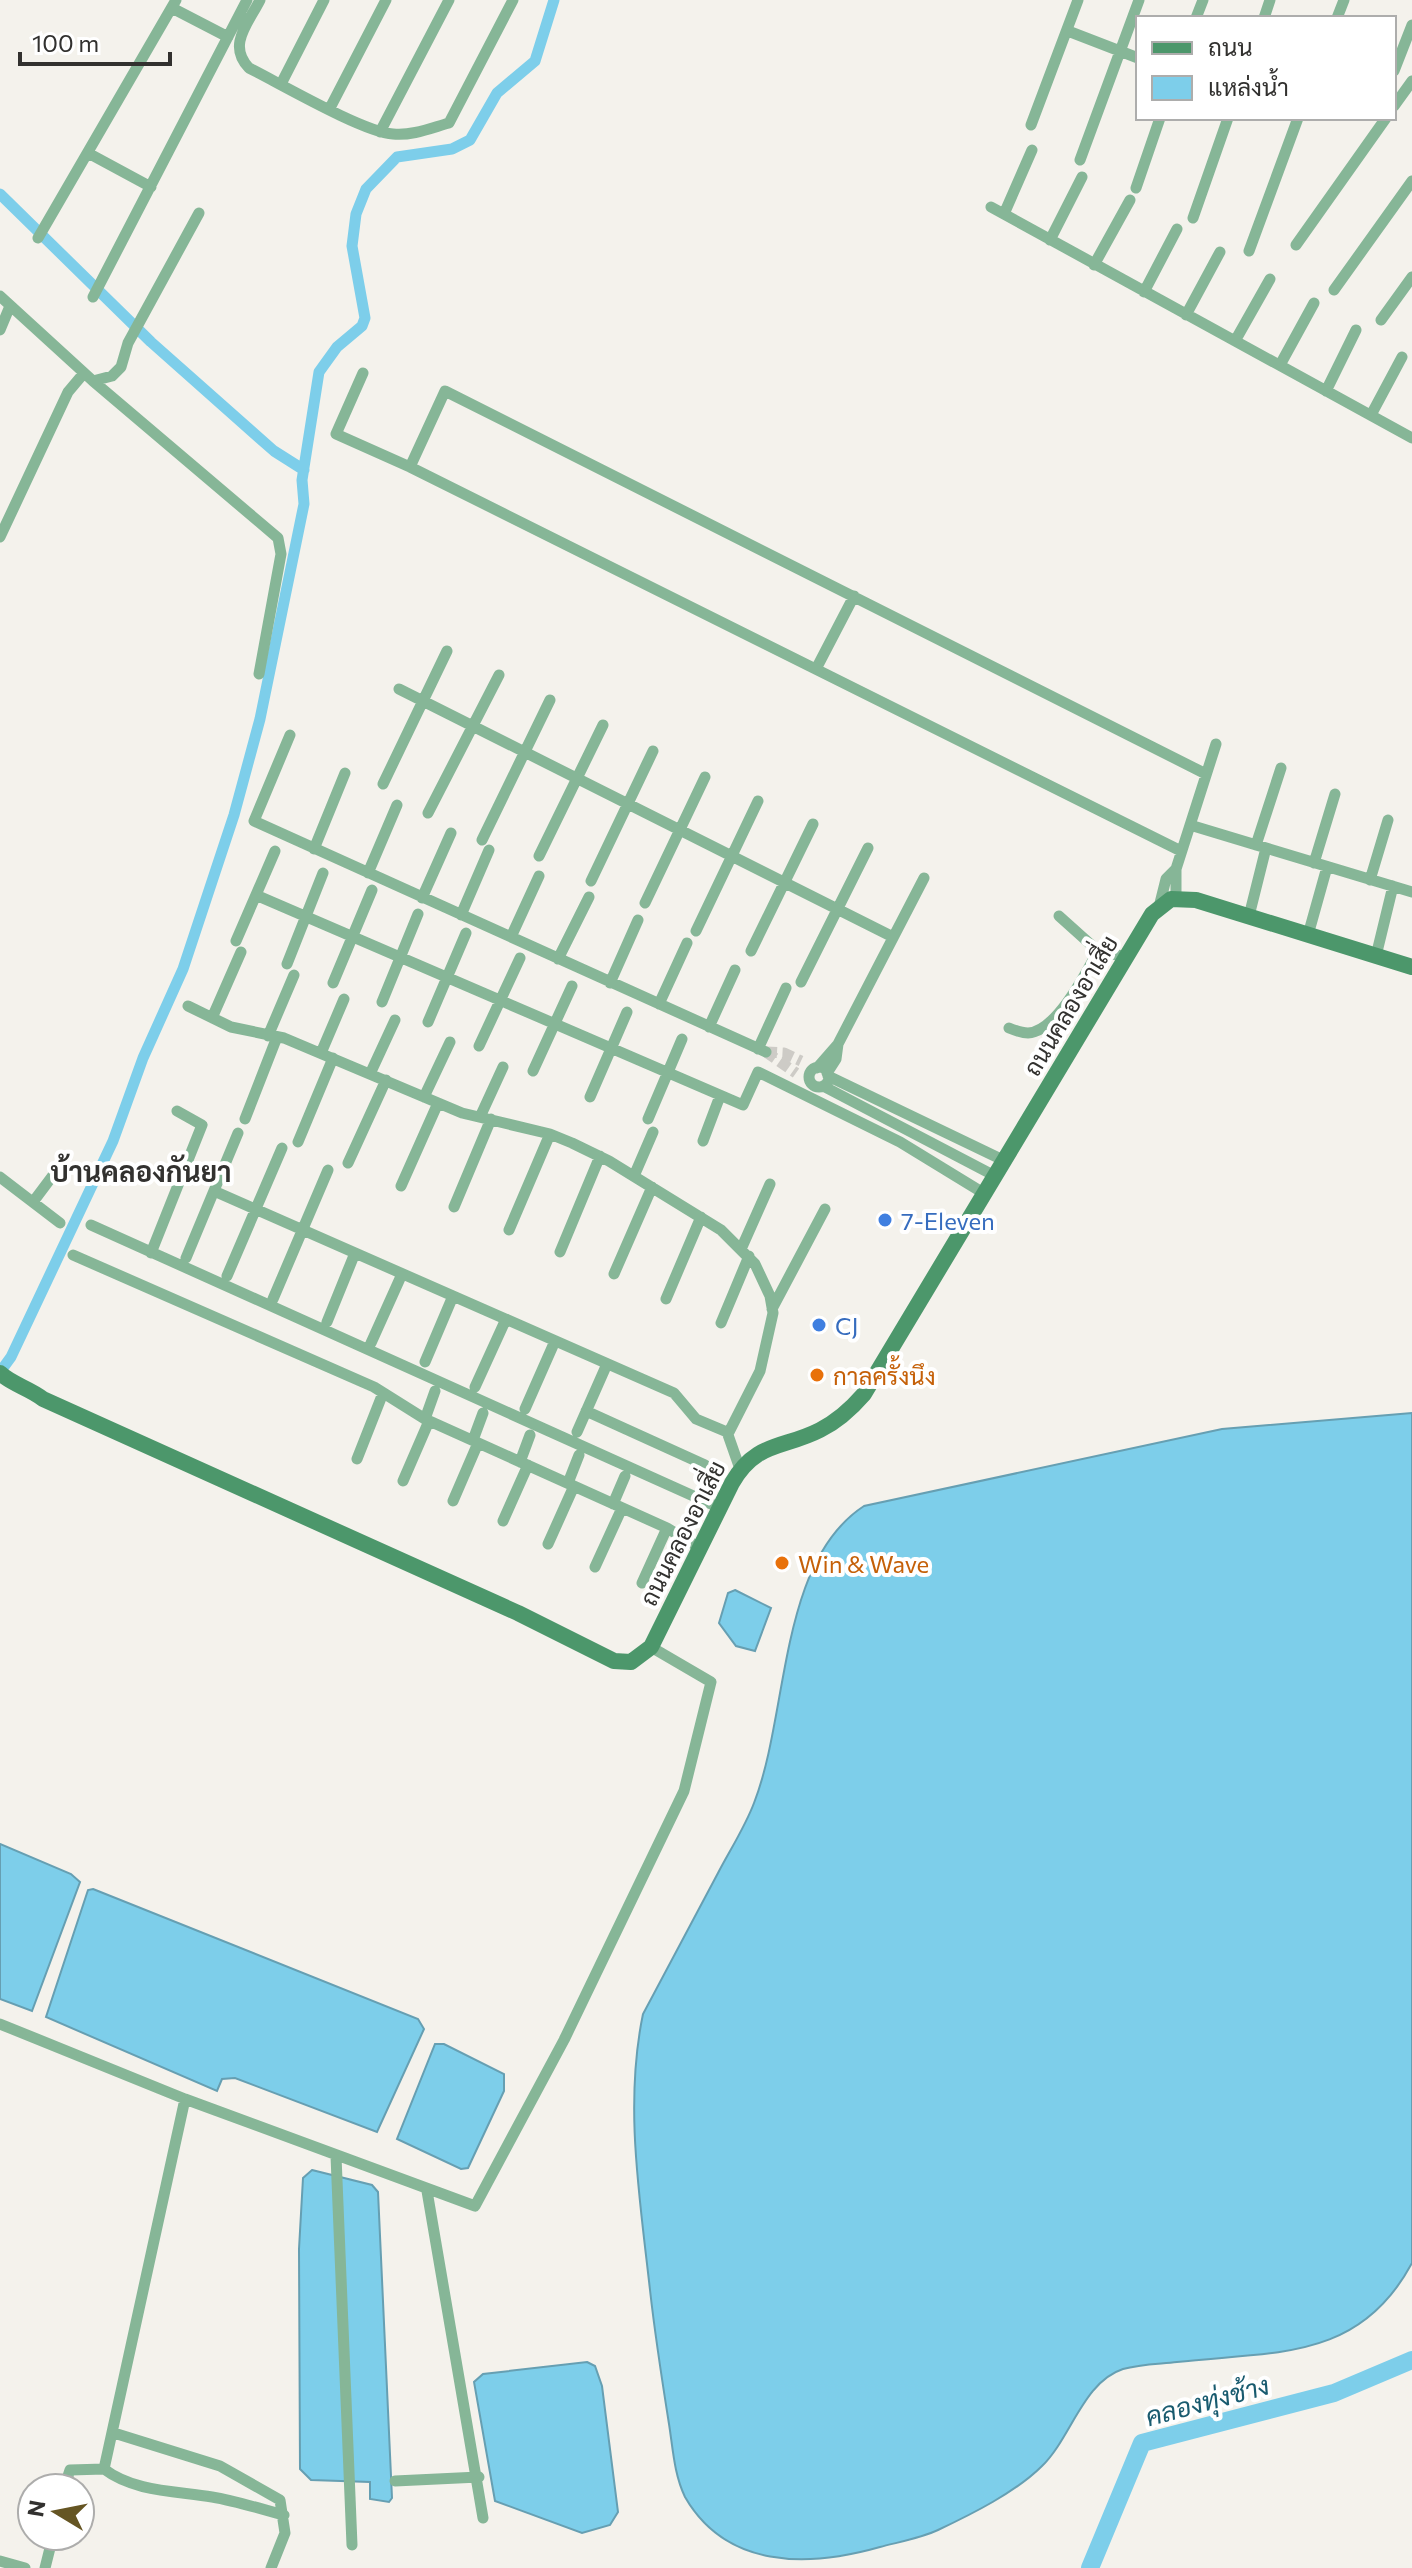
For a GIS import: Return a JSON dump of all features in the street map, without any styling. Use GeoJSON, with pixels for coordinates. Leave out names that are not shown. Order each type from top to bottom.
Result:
{"type":"FeatureCollection","features":[{"type":"Feature","properties":{"kind":"street"},"geometry":{"type":"LineString","coordinates":[[93,297],[247,0]]}},
{"type":"Feature","properties":{"kind":"street"},"geometry":{"type":"LineString","coordinates":[[260,0],[237,44],[238,53],[249,68],[380,132],[419,132],[449,123],[513,0]]}},
{"type":"Feature","properties":{"kind":"street"},"geometry":{"type":"LineString","coordinates":[[281,84],[324,0]]}},
{"type":"Feature","properties":{"kind":"street"},"geometry":{"type":"LineString","coordinates":[[330,108],[386,0]]}},
{"type":"Feature","properties":{"kind":"street"},"geometry":{"type":"LineString","coordinates":[[380,132],[449,0]]}},
{"type":"Feature","properties":{"kind":"street"},"geometry":{"type":"LineString","coordinates":[[1031,125],[1078,0]]}},
{"type":"Feature","properties":{"kind":"street"},"geometry":{"type":"LineString","coordinates":[[1080,160],[1139,0]]}},
{"type":"Feature","properties":{"kind":"street"},"geometry":{"type":"LineString","coordinates":[[38,238],[174,4],[228,37]]}},
{"type":"Feature","properties":{"kind":"street"},"geometry":{"type":"LineString","coordinates":[[1396,66],[1412,25]]}},
{"type":"Feature","properties":{"kind":"street"},"geometry":{"type":"LineString","coordinates":[[1068,31],[1136,57]]}},
{"type":"Feature","properties":{"kind":"street"},"geometry":{"type":"LineString","coordinates":[[1396,103],[1412,81]]}},
{"type":"Feature","properties":{"kind":"street"},"geometry":{"type":"LineString","coordinates":[[1136,188],[1159,120]]}},
{"type":"Feature","properties":{"kind":"street"},"geometry":{"type":"LineString","coordinates":[[1193,218],[1227,120]]}},
{"type":"Feature","properties":{"kind":"street"},"geometry":{"type":"LineString","coordinates":[[1249,251],[1297,120]]}},
{"type":"Feature","properties":{"kind":"street"},"geometry":{"type":"LineString","coordinates":[[1363,151],[1375,120]]}},
{"type":"Feature","properties":{"kind":"street"},"geometry":{"type":"LineString","coordinates":[[1296,245],[1385,120]]}},
{"type":"Feature","properties":{"kind":"street"},"geometry":{"type":"LineString","coordinates":[[1004,214],[1032,150]]}},
{"type":"Feature","properties":{"kind":"street"},"geometry":{"type":"LineString","coordinates":[[88,153],[151,187]]}},
{"type":"Feature","properties":{"kind":"street"},"geometry":{"type":"LineString","coordinates":[[1050,240],[1082,177]]}},
{"type":"Feature","properties":{"kind":"street"},"geometry":{"type":"LineString","coordinates":[[1334,290],[1412,181]]}},
{"type":"Feature","properties":{"kind":"street"},"geometry":{"type":"LineString","coordinates":[[1094,265],[1130,200]]}},
{"type":"Feature","properties":{"kind":"street"},"geometry":{"type":"LineString","coordinates":[[991,207],[1412,438]]}},
{"type":"Feature","properties":{"kind":"street"},"geometry":{"type":"LineString","coordinates":[[0,537],[64,400],[88,377],[112,376],[121,367],[128,343],[199,213]]}},
{"type":"Feature","properties":{"kind":"street"},"geometry":{"type":"LineString","coordinates":[[1144,292],[1177,229]]}},
{"type":"Feature","properties":{"kind":"street"},"geometry":{"type":"LineString","coordinates":[[1186,315],[1220,252]]}},
{"type":"Feature","properties":{"kind":"street"},"geometry":{"type":"LineString","coordinates":[[1381,320],[1412,277]]}},
{"type":"Feature","properties":{"kind":"street"},"geometry":{"type":"LineString","coordinates":[[1235,341],[1270,279]]}},
{"type":"Feature","properties":{"kind":"street"},"geometry":{"type":"LineString","coordinates":[[0,296],[88,377],[278,538],[281,554],[259,674]]}},
{"type":"Feature","properties":{"kind":"street"},"geometry":{"type":"LineString","coordinates":[[1280,365],[1314,303]]}},
{"type":"Feature","properties":{"kind":"street"},"geometry":{"type":"LineString","coordinates":[[0,330],[10,306]]}},
{"type":"Feature","properties":{"kind":"street"},"geometry":{"type":"LineString","coordinates":[[1326,391],[1356,330]]}},
{"type":"Feature","properties":{"kind":"street"},"geometry":{"type":"LineString","coordinates":[[1371,415],[1402,357]]}},
{"type":"Feature","properties":{"kind":"street"},"geometry":{"type":"LineString","coordinates":[[363,373],[336,434],[410,467],[1181,851]]}},
{"type":"Feature","properties":{"kind":"street"},"geometry":{"type":"LineString","coordinates":[[410,467],[445,391],[1206,774]]}},
{"type":"Feature","properties":{"kind":"street"},"geometry":{"type":"LineString","coordinates":[[816,669],[854,596]]}},
{"type":"Feature","properties":{"kind":"street"},"geometry":{"type":"LineString","coordinates":[[383,784],[447,651]]}},
{"type":"Feature","properties":{"kind":"street"},"geometry":{"type":"LineString","coordinates":[[428,813],[499,675]]}},
{"type":"Feature","properties":{"kind":"street"},"geometry":{"type":"LineString","coordinates":[[399,689],[893,937]]}},
{"type":"Feature","properties":{"kind":"street"},"geometry":{"type":"LineString","coordinates":[[461,915],[524,752],[550,700]]}},
{"type":"Feature","properties":{"kind":"street"},"geometry":{"type":"LineString","coordinates":[[539,856],[603,725]]}},
{"type":"Feature","properties":{"kind":"street"},"geometry":{"type":"LineString","coordinates":[[290,735],[254,821],[762,1050],[786,988]]}},
{"type":"Feature","properties":{"kind":"street"},"geometry":{"type":"LineString","coordinates":[[1176,899],[1176,869],[1216,744]]}},
{"type":"Feature","properties":{"kind":"street"},"geometry":{"type":"LineString","coordinates":[[591,881],[653,751]]}},
{"type":"Feature","properties":{"kind":"street"},"geometry":{"type":"LineString","coordinates":[[1249,916],[1261,847],[1281,768]]}},
{"type":"Feature","properties":{"kind":"street"},"geometry":{"type":"LineString","coordinates":[[314,849],[345,773]]}},
{"type":"Feature","properties":{"kind":"street"},"geometry":{"type":"LineString","coordinates":[[645,903],[705,777]]}},
{"type":"Feature","properties":{"kind":"street"},"geometry":{"type":"LineString","coordinates":[[1314,863],[1335,794]]}},
{"type":"Feature","properties":{"kind":"street"},"geometry":{"type":"LineString","coordinates":[[696,931],[758,801]]}},
{"type":"Feature","properties":{"kind":"street"},"geometry":{"type":"LineString","coordinates":[[368,873],[397,805]]}},
{"type":"Feature","properties":{"kind":"street"},"geometry":{"type":"LineString","coordinates":[[1370,880],[1388,820]]}},
{"type":"Feature","properties":{"kind":"street"},"geometry":{"type":"LineString","coordinates":[[751,951],[813,824]]}},
{"type":"Feature","properties":{"kind":"street"},"geometry":{"type":"LineString","coordinates":[[1190,825],[1412,892]]}},
{"type":"Feature","properties":{"kind":"street"},"geometry":{"type":"LineString","coordinates":[[422,898],[451,833]]}},
{"type":"Feature","properties":{"kind":"street"},"geometry":{"type":"LineString","coordinates":[[801,982],[868,848]]}},
{"type":"Feature","properties":{"kind":"street"},"geometry":{"type":"LineString","coordinates":[[212,1018],[275,851]]}},
{"type":"Feature","properties":{"kind":"street"},"geometry":{"type":"LineString","coordinates":[[1308,935],[1327,867]]}},
{"type":"Feature","properties":{"kind":"street"},"geometry":{"type":"LineString","coordinates":[[1159,907],[1166,879],[1176,869]]}},
{"type":"Feature","properties":{"kind":"street"},"geometry":{"type":"LineString","coordinates":[[245,1119],[273,1037],[306,915],[323,873]]}},
{"type":"Feature","properties":{"kind":"street"},"geometry":{"type":"LineString","coordinates":[[511,937],[539,876]]}},
{"type":"Feature","properties":{"kind":"street"},"geometry":{"type":"LineString","coordinates":[[820,1075],[924,878]]}},
{"type":"Feature","properties":{"kind":"street"},"geometry":{"type":"LineString","coordinates":[[1376,956],[1393,886]]}},
{"type":"Feature","properties":{"kind":"street"},"geometry":{"type":"LineString","coordinates":[[333,983],[372,890]]}},
{"type":"Feature","properties":{"kind":"street"},"geometry":{"type":"LineString","coordinates":[[256,895],[743,1105],[758,1072],[900,1142],[985,1194]]}},
{"type":"Feature","properties":{"kind":"street"},"geometry":{"type":"LineString","coordinates":[[558,959],[589,897]]}},
{"type":"Feature","properties":{"kind":"street"},"geometry":{"type":"LineString","coordinates":[[1159,907],[1176,899],[1196,900],[1412,967]]}},
{"type":"Feature","properties":{"kind":"street","name":"ถนนคลองอาเสี่ย"},"geometry":{"type":"LineString","coordinates":[[651,1647],[740,1469],[758,1452],[817,1432],[848,1412],[864,1394],[1159,907]]}},
{"type":"Feature","properties":{"kind":"street"},"geometry":{"type":"LineString","coordinates":[[382,1002],[418,914]]}},
{"type":"Feature","properties":{"kind":"street"},"geometry":{"type":"LineString","coordinates":[[1059,916],[1098,951],[1127,957]]}},
{"type":"Feature","properties":{"kind":"street"},"geometry":{"type":"LineString","coordinates":[[610,983],[638,920]]}},
{"type":"Feature","properties":{"kind":"street"},"geometry":{"type":"LineString","coordinates":[[428,1022],[466,933]]}},
{"type":"Feature","properties":{"kind":"street"},"geometry":{"type":"LineString","coordinates":[[659,1004],[687,943]]}},
{"type":"Feature","properties":{"kind":"street"},"geometry":{"type":"LineString","coordinates":[[1009,1028],[1028,1033],[1044,1027],[1064,1007],[1098,951]]}},
{"type":"Feature","properties":{"kind":"street"},"geometry":{"type":"LineString","coordinates":[[479,1046],[520,958]]}},
{"type":"Feature","properties":{"kind":"street"},"geometry":{"type":"LineString","coordinates":[[709,1027],[735,970]]}},
{"type":"Feature","properties":{"kind":"street"},"geometry":{"type":"LineString","coordinates":[[533,1071],[572,986]]}},
{"type":"Feature","properties":{"kind":"street"},"geometry":{"type":"LineString","coordinates":[[321,1053],[344,999]]}},
{"type":"Feature","properties":{"kind":"street"},"geometry":{"type":"LineString","coordinates":[[188,1006],[231,1027],[321,1053],[438,1103],[550,1134],[600,1156],[701,1217],[746,1252],[764,1281],[772,1309]]}},
{"type":"Feature","properties":{"kind":"street"},"geometry":{"type":"LineString","coordinates":[[590,1097],[627,1012]]}},
{"type":"Feature","properties":{"kind":"street"},"geometry":{"type":"LineString","coordinates":[[370,1074],[395,1020]]}},
{"type":"Feature","properties":{"kind":"street"},"geometry":{"type":"LineString","coordinates":[[648,1119],[682,1039]]}},
{"type":"Feature","properties":{"kind":"street"},"geometry":{"type":"LineString","coordinates":[[424,1097],[450,1042]]}},
{"type":"Feature","properties":{"kind":"street"},"geometry":{"type":"LineString","coordinates":[[298,1142],[333,1058]]}},
{"type":"Feature","properties":{"kind":"street"},"geometry":{"type":"LineString","coordinates":[[454,1207],[503,1067]]}},
{"type":"Feature","properties":{"kind":"street"},"geometry":{"type":"LineString","coordinates":[[798,1067],[1005,1161]]}},
{"type":"Feature","properties":{"kind":"street"},"geometry":{"type":"LineString","coordinates":[[820,1075],[995,1176]]}},
{"type":"Feature","properties":{"kind":"street"},"geometry":{"type":"LineString","coordinates":[[348,1163],[386,1080]]}},
{"type":"Feature","properties":{"kind":"street"},"geometry":{"type":"LineString","coordinates":[[703,1141],[720,1096]]}},
{"type":"Feature","properties":{"kind":"street"},"geometry":{"type":"LineString","coordinates":[[401,1186],[438,1103]]}},
{"type":"Feature","properties":{"kind":"street"},"geometry":{"type":"LineString","coordinates":[[151,1253],[202,1125],[177,1111]]}},
{"type":"Feature","properties":{"kind":"street"},"geometry":{"type":"LineString","coordinates":[[634,1176],[653,1132]]}},
{"type":"Feature","properties":{"kind":"street"},"geometry":{"type":"LineString","coordinates":[[186,1258],[238,1133]]}},
{"type":"Feature","properties":{"kind":"street"},"geometry":{"type":"LineString","coordinates":[[509,1230],[550,1134]]}},
{"type":"Feature","properties":{"kind":"street"},"geometry":{"type":"LineString","coordinates":[[227,1276],[282,1148]]}},
{"type":"Feature","properties":{"kind":"street"},"geometry":{"type":"LineString","coordinates":[[560,1252],[600,1156]]}},
{"type":"Feature","properties":{"kind":"street"},"geometry":{"type":"LineString","coordinates":[[33,1202],[63,1162]]}},
{"type":"Feature","properties":{"kind":"street"},"geometry":{"type":"LineString","coordinates":[[273,1299],[328,1170]]}},
{"type":"Feature","properties":{"kind":"street"},"geometry":{"type":"LineString","coordinates":[[0,1177],[60,1223]]}},
{"type":"Feature","properties":{"kind":"street"},"geometry":{"type":"LineString","coordinates":[[721,1323],[770,1184]]}},
{"type":"Feature","properties":{"kind":"street"},"geometry":{"type":"LineString","coordinates":[[614,1274],[652,1187]]}},
{"type":"Feature","properties":{"kind":"street"},"geometry":{"type":"LineString","coordinates":[[214,1191],[674,1393],[696,1419],[722,1427],[728,1434],[740,1469]]}},
{"type":"Feature","properties":{"kind":"street"},"geometry":{"type":"LineString","coordinates":[[728,1434],[760,1371],[768,1345],[772,1309],[825,1209]]}},
{"type":"Feature","properties":{"kind":"street"},"geometry":{"type":"LineString","coordinates":[[666,1299],[701,1217]]}},
{"type":"Feature","properties":{"kind":"street"},"geometry":{"type":"LineString","coordinates":[[91,1225],[720,1508]]}},
{"type":"Feature","properties":{"kind":"street"},"geometry":{"type":"LineString","coordinates":[[327,1322],[355,1253]]}},
{"type":"Feature","properties":{"kind":"street"},"geometry":{"type":"LineString","coordinates":[[73,1255],[383,1393],[427,1420],[667,1528],[700,1548]]}},
{"type":"Feature","properties":{"kind":"street"},"geometry":{"type":"LineString","coordinates":[[371,1343],[402,1274]]}},
{"type":"Feature","properties":{"kind":"street"},"geometry":{"type":"LineString","coordinates":[[425,1362],[453,1296]]}},
{"type":"Feature","properties":{"kind":"street"},"geometry":{"type":"LineString","coordinates":[[475,1387],[506,1319]]}},
{"type":"Feature","properties":{"kind":"street"},"geometry":{"type":"LineString","coordinates":[[525,1409],[555,1341]]}},
{"type":"Feature","properties":{"kind":"street"},"geometry":{"type":"LineString","coordinates":[[577,1432],[607,1364]]}},
{"type":"Feature","properties":{"kind":"street"},"geometry":{"type":"LineString","coordinates":[[0,2024],[185,2099],[468,2207],[475,2206],[481,2201],[684,1791],[711,1682],[651,1647],[631,1662],[614,1661],[518,1613],[43,1399],[22,1383],[4,1377]]}},
{"type":"Feature","properties":{"kind":"street"},"geometry":{"type":"LineString","coordinates":[[403,1481],[435,1391]]}},
{"type":"Feature","properties":{"kind":"street"},"geometry":{"type":"LineString","coordinates":[[357,1459],[383,1393]]}},
{"type":"Feature","properties":{"kind":"street"},"geometry":{"type":"LineString","coordinates":[[586,1411],[705,1465]]}},
{"type":"Feature","properties":{"kind":"street"},"geometry":{"type":"LineString","coordinates":[[453,1501],[483,1413]]}},
{"type":"Feature","properties":{"kind":"street"},"geometry":{"type":"LineString","coordinates":[[503,1521],[524,1464],[530,1435]]}},
{"type":"Feature","properties":{"kind":"street"},"geometry":{"type":"LineString","coordinates":[[548,1544],[579,1455]]}},
{"type":"Feature","properties":{"kind":"street"},"geometry":{"type":"LineString","coordinates":[[595,1567],[618,1506],[625,1476]]}},
{"type":"Feature","properties":{"kind":"street"},"geometry":{"type":"LineString","coordinates":[[642,1583],[667,1528]]}},
{"type":"Feature","properties":{"kind":"street"},"geometry":{"type":"LineString","coordinates":[[104,2469],[185,2099]]}},
{"type":"Feature","properties":{"kind":"street"},"geometry":{"type":"LineString","coordinates":[[336,2156],[352,2545]]}},
{"type":"Feature","properties":{"kind":"street"},"geometry":{"type":"LineString","coordinates":[[427,2191],[479,2477],[483,2518]]}},
{"type":"Feature","properties":{"kind":"street"},"geometry":{"type":"LineString","coordinates":[[114,2433],[230,2470],[280,2500],[284,2515],[282,2543],[271,2568]]}},
{"type":"Feature","properties":{"kind":"street"},"geometry":{"type":"LineString","coordinates":[[69,2472],[104,2469],[125,2480],[180,2496],[210,2497],[284,2515]]}},
{"type":"Feature","properties":{"kind":"street"},"geometry":{"type":"LineString","coordinates":[[395,2481],[479,2477]]}},
{"type":"Feature","properties":{"kind":"street"},"geometry":{"type":"LineString","coordinates":[[0,2561],[25,2568]]}},
{"type":"Feature","properties":{"kind":"water"},"geometry":{"type":"Polygon","coordinates":[[[1412,1413],[1412,2263],[1391,2295],[1367,2319],[1340,2335],[1311,2346],[1247,2356],[1143,2365],[1109,2376],[1087,2398],[1052,2454],[1031,2476],[993,2502],[931,2533],[852,2554],[797,2559],[745,2550],[722,2538],[702,2520],[685,2497],[674,2461],[638,2187],[634,2117],[637,2048],[643,2014],[754,1803],[774,1727],[790,1642],[815,1564],[836,1531],[864,1506],[1222,1429],[1412,1413]]]}},
{"type":"Feature","properties":{"kind":"water"},"geometry":{"type":"Polygon","coordinates":[[[735,1590],[771,1608],[755,1651],[736,1646],[719,1623],[728,1593],[735,1590]]]}},
{"type":"Feature","properties":{"kind":"water"},"geometry":{"type":"Polygon","coordinates":[[[0,1844],[71,1874],[80,1882],[32,2011],[0,1999],[0,1844]]]}},
{"type":"Feature","properties":{"kind":"water"},"geometry":{"type":"Polygon","coordinates":[[[93,1889],[418,2019],[424,2029],[377,2132],[235,2078],[222,2079],[217,2091],[46,2017],[88,1890],[93,1889]]]}},
{"type":"Feature","properties":{"kind":"water"},"geometry":{"type":"Polygon","coordinates":[[[435,2044],[444,2044],[504,2074],[504,2091],[468,2168],[461,2169],[397,2139],[435,2044]]]}},
{"type":"Feature","properties":{"kind":"water"},"geometry":{"type":"Polygon","coordinates":[[[312,2170],[372,2185],[378,2192],[392,2498],[389,2502],[370,2499],[370,2482],[311,2480],[300,2469],[299,2249],[303,2178],[312,2170]]]}},
{"type":"Feature","properties":{"kind":"water"},"geometry":{"type":"Polygon","coordinates":[[[587,2362],[595,2366],[602,2386],[618,2512],[610,2525],[582,2533],[495,2501],[474,2382],[483,2374],[587,2362]]]}},
{"type":"Feature","properties":{"kind":"waterway"},"geometry":{"type":"LineString","coordinates":[[0,1372],[11,1357],[113,1141],[143,1058],[183,969],[234,815],[260,719],[304,504],[302,480],[319,372],[337,347],[362,326],[365,318],[352,246],[356,214],[366,189],[397,157],[452,149],[470,140],[497,93],[535,61],[554,0]]}},
{"type":"Feature","properties":{"kind":"waterway"},"geometry":{"type":"LineString","coordinates":[[0,194],[151,342],[274,451],[304,470]]}},
{"type":"Feature","properties":{"kind":"waterway","name":"คลองทุ่งช้าง"},"geometry":{"type":"LineString","coordinates":[[1090,2568],[1142,2443],[1334,2393],[1412,2360]]}},
{"type":"Feature","properties":{"kind":"tunnel"},"geometry":{"type":"LineString","coordinates":[[766,1052],[796,1073]]}},
{"type":"Feature","properties":{"kind":"tunnel"},"geometry":{"type":"LineString","coordinates":[[766,1052],[784,1053],[801,1061]]}},
{"type":"Feature","properties":{"kind":"place","name":"7-Eleven"},"geometry":{"type":"Point","coordinates":[885,1220]}},
{"type":"Feature","properties":{"kind":"place","name":"CJ"},"geometry":{"type":"Point","coordinates":[819,1325]}},
{"type":"Feature","properties":{"kind":"place","name":"กาลครั้งนึง"},"geometry":{"type":"Point","coordinates":[817,1375]}},
{"type":"Feature","properties":{"kind":"place","name":"Win & Wave"},"geometry":{"type":"Point","coordinates":[782,1563]}},
{"type":"Feature","properties":{"kind":"district","name":"บ้านคลองกันยา"},"geometry":{"type":"Point","coordinates":[141,1171]}}]}
